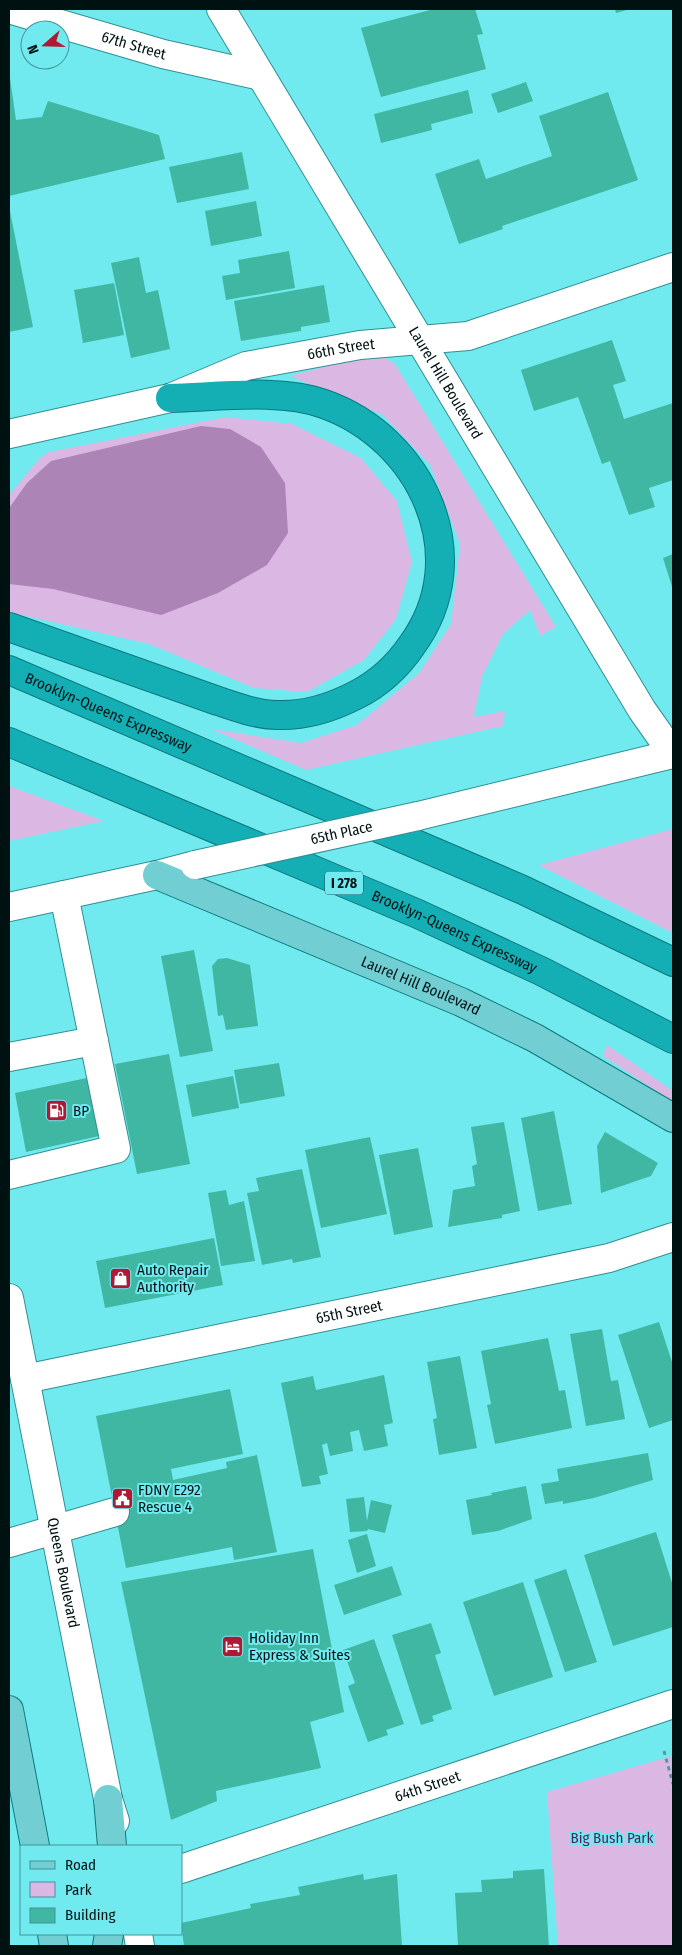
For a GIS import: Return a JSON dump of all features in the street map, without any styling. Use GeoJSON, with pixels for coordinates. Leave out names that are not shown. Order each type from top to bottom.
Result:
{"type":"FeatureCollection","features":[{"type":"Feature","properties":{"kind":"highway"},"geometry":{"type":"LineString","coordinates":[[9,626],[218,701],[249,711],[275,716],[299,715],[320,710],[343,702],[362,692],[385,677],[403,658],[419,636],[431,612],[437,584],[440,549],[429,502],[416,476],[398,453],[374,431],[350,416],[324,404],[297,397],[275,395],[170,398]]}},
{"type":"Feature","properties":{"kind":"highway","name":"Brooklyn-Queens Expressway"},"geometry":{"type":"LineString","coordinates":[[9,670],[523,890],[673,962]]}},
{"type":"Feature","properties":{"kind":"highway","name":"Brooklyn-Queens Expressway"},"geometry":{"type":"LineString","coordinates":[[9,742],[418,914],[541,971],[673,1039]]}},
{"type":"Feature","properties":{"kind":"main road","name":"Laurel Hill Boulevard"},"geometry":{"type":"LineString","coordinates":[[157,875],[469,1006],[535,1038],[673,1118]]}},
{"type":"Feature","properties":{"kind":"main road"},"geometry":{"type":"LineString","coordinates":[[9,1710],[35,1845]]}},
{"type":"Feature","properties":{"kind":"main road"},"geometry":{"type":"LineString","coordinates":[[108,1799],[112,1845]]}},
{"type":"Feature","properties":{"kind":"street","name":"67th Street"},"geometry":{"type":"LineString","coordinates":[[9,9],[164,54],[261,76]]}},
{"type":"Feature","properties":{"kind":"street","name":"Laurel Hill Boulevard"},"geometry":{"type":"LineString","coordinates":[[221,9],[642,710],[673,754]]}},
{"type":"Feature","properties":{"kind":"street","name":"66th Street"},"geometry":{"type":"LineString","coordinates":[[12,435],[170,398],[246,366],[360,345],[468,336],[673,267]]}},
{"type":"Feature","properties":{"kind":"street","name":"65th Place"},"geometry":{"type":"LineString","coordinates":[[9,907],[418,816],[673,754]]}},
{"type":"Feature","properties":{"kind":"street"},"geometry":{"type":"LineString","coordinates":[[9,1175],[116,1149],[64,895]]}},
{"type":"Feature","properties":{"kind":"street"},"geometry":{"type":"LineString","coordinates":[[9,1057],[94,1041]]}},
{"type":"Feature","properties":{"kind":"street","name":"65th Street"},"geometry":{"type":"LineString","coordinates":[[25,1379],[609,1258],[673,1237]]}},
{"type":"Feature","properties":{"kind":"street","name":"Queens Boulevard"},"geometry":{"type":"LineString","coordinates":[[9,1298],[108,1799],[121,1845]]}},
{"type":"Feature","properties":{"kind":"street"},"geometry":{"type":"LineString","coordinates":[[9,1543],[56,1531],[115,1512]]}},
{"type":"Feature","properties":{"kind":"street","name":"64th Street"},"geometry":{"type":"LineString","coordinates":[[182,1869],[673,1704]]}},
{"type":"Feature","properties":{"kind":"path"},"geometry":{"type":"LineString","coordinates":[[664,1751],[673,1784]]}},
{"type":"Feature","properties":{"kind":"green space"},"geometry":{"type":"Polygon","coordinates":[[[376,353],[395,364],[556,627],[540,636],[530,610],[503,634],[482,677],[474,717],[505,711],[503,726],[306,770],[211,729],[301,743],[357,725],[419,673],[451,624],[460,544],[430,465],[383,415],[290,376],[376,353]]]}},
{"type":"Feature","properties":{"kind":"green space"},"geometry":{"type":"Polygon","coordinates":[[[226,417],[292,424],[361,458],[397,501],[412,562],[396,619],[364,660],[307,692],[254,688],[149,644],[9,612],[9,495],[40,458],[49,452],[226,417]]]}},
{"type":"Feature","properties":{"kind":"green space"},"geometry":{"type":"Polygon","coordinates":[[[9,786],[104,821],[9,841],[9,786]]]}},
{"type":"Feature","properties":{"kind":"green space"},"geometry":{"type":"Polygon","coordinates":[[[673,829],[673,933],[539,865],[673,829]]]}},
{"type":"Feature","properties":{"kind":"green space"},"geometry":{"type":"Polygon","coordinates":[[[607,1045],[673,1091],[673,1102],[603,1056],[607,1045]]]}},
{"type":"Feature","properties":{"kind":"green space","name":"Big Bush Park"},"geometry":{"type":"Polygon","coordinates":[[[672,1756],[673,1946],[558,1946],[547,1792],[672,1756]]]}},
{"type":"Feature","properties":{"kind":"shaded area"},"geometry":{"type":"Polygon","coordinates":[[[201,426],[230,429],[261,447],[285,483],[288,533],[267,565],[218,593],[161,615],[53,589],[9,584],[9,508],[27,483],[51,461],[201,426]]]}},
{"type":"Feature","properties":{"kind":"building"},"geometry":{"type":"Polygon","coordinates":[[[434,9],[475,9],[483,34],[477,35],[486,69],[381,97],[361,28],[434,9]]]}},
{"type":"Feature","properties":{"kind":"building"},"geometry":{"type":"Polygon","coordinates":[[[615,9],[630,9],[616,13],[615,9]]]}},
{"type":"Feature","properties":{"kind":"building"},"geometry":{"type":"Polygon","coordinates":[[[9,71],[16,120],[42,117],[48,101],[159,135],[165,159],[9,196],[9,71]]]}},
{"type":"Feature","properties":{"kind":"building"},"geometry":{"type":"Polygon","coordinates":[[[526,82],[533,101],[498,113],[491,94],[526,82]]]}},
{"type":"Feature","properties":{"kind":"building"},"geometry":{"type":"Polygon","coordinates":[[[468,90],[473,113],[431,124],[432,130],[381,143],[374,114],[468,90]]]}},
{"type":"Feature","properties":{"kind":"building"},"geometry":{"type":"Polygon","coordinates":[[[608,92],[638,180],[502,226],[503,229],[459,244],[435,174],[479,159],[486,179],[552,156],[539,116],[608,92]]]}},
{"type":"Feature","properties":{"kind":"building"},"geometry":{"type":"Polygon","coordinates":[[[242,152],[249,189],[177,203],[169,167],[242,152]]]}},
{"type":"Feature","properties":{"kind":"building"},"geometry":{"type":"Polygon","coordinates":[[[256,201],[262,236],[211,246],[205,211],[256,201]]]}},
{"type":"Feature","properties":{"kind":"building"},"geometry":{"type":"Polygon","coordinates":[[[9,206],[33,327],[9,332],[9,206]]]}},
{"type":"Feature","properties":{"kind":"building"},"geometry":{"type":"Polygon","coordinates":[[[289,251],[295,288],[226,300],[222,276],[240,273],[238,260],[289,251]]]}},
{"type":"Feature","properties":{"kind":"building"},"geometry":{"type":"Polygon","coordinates":[[[139,257],[146,293],[158,290],[170,349],[131,358],[111,263],[139,257]]]}},
{"type":"Feature","properties":{"kind":"building"},"geometry":{"type":"Polygon","coordinates":[[[114,283],[124,335],[83,343],[74,290],[114,283]]]}},
{"type":"Feature","properties":{"kind":"building"},"geometry":{"type":"Polygon","coordinates":[[[324,285],[330,322],[301,327],[301,331],[241,341],[234,301],[324,285]]]}},
{"type":"Feature","properties":{"kind":"building"},"geometry":{"type":"Polygon","coordinates":[[[612,340],[626,381],[613,385],[624,419],[673,403],[673,480],[649,488],[655,507],[629,515],[610,461],[602,464],[578,397],[534,411],[521,370],[612,340]]]}},
{"type":"Feature","properties":{"kind":"building"},"geometry":{"type":"Polygon","coordinates":[[[673,554],[673,590],[663,558],[673,554]]]}},
{"type":"Feature","properties":{"kind":"building"},"geometry":{"type":"Polygon","coordinates":[[[194,950],[213,1051],[180,1057],[161,956],[194,950]]]}},
{"type":"Feature","properties":{"kind":"building"},"geometry":{"type":"Polygon","coordinates":[[[227,958],[250,965],[258,1026],[226,1030],[223,1015],[218,1016],[212,966],[218,959],[227,958]]]}},
{"type":"Feature","properties":{"kind":"building"},"geometry":{"type":"Polygon","coordinates":[[[169,1054],[190,1164],[137,1174],[115,1064],[169,1054]]]}},
{"type":"Feature","properties":{"kind":"building"},"geometry":{"type":"Polygon","coordinates":[[[279,1063],[285,1096],[240,1104],[234,1070],[279,1063]]]}},
{"type":"Feature","properties":{"kind":"building"},"geometry":{"type":"Polygon","coordinates":[[[101,1075],[113,1133],[26,1152],[15,1093],[101,1075]]]}},
{"type":"Feature","properties":{"kind":"building"},"geometry":{"type":"Polygon","coordinates":[[[233,1076],[239,1108],[192,1117],[186,1085],[233,1076]]]}},
{"type":"Feature","properties":{"kind":"building"},"geometry":{"type":"Polygon","coordinates":[[[554,1111],[572,1204],[538,1211],[521,1118],[554,1111]]]}},
{"type":"Feature","properties":{"kind":"building"},"geometry":{"type":"Polygon","coordinates":[[[504,1122],[520,1211],[502,1215],[502,1218],[448,1227],[453,1190],[475,1186],[472,1166],[477,1164],[471,1127],[504,1122]]]}},
{"type":"Feature","properties":{"kind":"building"},"geometry":{"type":"Polygon","coordinates":[[[605,1132],[658,1163],[651,1176],[601,1193],[597,1146],[605,1132]]]}},
{"type":"Feature","properties":{"kind":"building"},"geometry":{"type":"Polygon","coordinates":[[[370,1137],[387,1214],[321,1228],[305,1150],[370,1137]]]}},
{"type":"Feature","properties":{"kind":"building"},"geometry":{"type":"Polygon","coordinates":[[[418,1148],[433,1227],[394,1235],[379,1155],[418,1148]]]}},
{"type":"Feature","properties":{"kind":"building"},"geometry":{"type":"Polygon","coordinates":[[[302,1169],[321,1257],[293,1263],[292,1259],[262,1265],[247,1193],[259,1191],[256,1178],[302,1169]]]}},
{"type":"Feature","properties":{"kind":"building"},"geometry":{"type":"Polygon","coordinates":[[[226,1190],[229,1205],[244,1201],[255,1261],[221,1266],[208,1193],[226,1190]]]}},
{"type":"Feature","properties":{"kind":"building"},"geometry":{"type":"Polygon","coordinates":[[[214,1238],[223,1285],[105,1308],[96,1261],[214,1238]]]}},
{"type":"Feature","properties":{"kind":"building"},"geometry":{"type":"Polygon","coordinates":[[[659,1322],[673,1365],[673,1420],[649,1428],[618,1335],[659,1322]]]}},
{"type":"Feature","properties":{"kind":"building"},"geometry":{"type":"Polygon","coordinates":[[[602,1329],[611,1381],[618,1380],[625,1419],[586,1426],[570,1334],[602,1329]]]}},
{"type":"Feature","properties":{"kind":"building"},"geometry":{"type":"Polygon","coordinates":[[[548,1338],[559,1391],[565,1390],[572,1428],[495,1444],[487,1405],[491,1404],[481,1351],[548,1338]]]}},
{"type":"Feature","properties":{"kind":"building"},"geometry":{"type":"Polygon","coordinates":[[[460,1356],[477,1448],[439,1455],[433,1419],[437,1418],[427,1362],[460,1356]]]}},
{"type":"Feature","properties":{"kind":"building"},"geometry":{"type":"Polygon","coordinates":[[[384,1375],[393,1423],[384,1425],[388,1446],[364,1451],[359,1430],[350,1432],[353,1451],[330,1456],[327,1443],[322,1445],[328,1474],[319,1476],[321,1484],[302,1487],[281,1383],[313,1376],[316,1390],[384,1375]]]}},
{"type":"Feature","properties":{"kind":"building"},"geometry":{"type":"Polygon","coordinates":[[[230,1389],[243,1454],[171,1469],[173,1480],[227,1468],[226,1462],[257,1455],[277,1552],[234,1560],[232,1547],[126,1568],[96,1416],[230,1389]]]}},
{"type":"Feature","properties":{"kind":"building"},"geometry":{"type":"Polygon","coordinates":[[[648,1453],[653,1480],[594,1498],[563,1504],[563,1501],[545,1504],[541,1484],[559,1481],[557,1469],[648,1453]]]}},
{"type":"Feature","properties":{"kind":"building"},"geometry":{"type":"Polygon","coordinates":[[[526,1486],[532,1519],[498,1531],[472,1535],[466,1500],[526,1486]]]}},
{"type":"Feature","properties":{"kind":"building"},"geometry":{"type":"Polygon","coordinates":[[[364,1497],[367,1521],[371,1500],[392,1505],[385,1533],[368,1529],[367,1531],[350,1532],[346,1499],[364,1497]]]}},
{"type":"Feature","properties":{"kind":"building"},"geometry":{"type":"Polygon","coordinates":[[[656,1532],[673,1586],[673,1627],[613,1646],[584,1555],[656,1532]]]}},
{"type":"Feature","properties":{"kind":"building"},"geometry":{"type":"Polygon","coordinates":[[[367,1534],[376,1566],[357,1573],[348,1540],[367,1534]]]}},
{"type":"Feature","properties":{"kind":"building","name":"Holiday Inn Express & Suites"},"geometry":{"type":"Polygon","coordinates":[[[313,1549],[344,1712],[310,1722],[321,1768],[216,1791],[217,1801],[171,1820],[121,1582],[313,1549]]]}},
{"type":"Feature","properties":{"kind":"building"},"geometry":{"type":"Polygon","coordinates":[[[392,1566],[402,1595],[344,1615],[334,1585],[392,1566]]]}},
{"type":"Feature","properties":{"kind":"building"},"geometry":{"type":"Polygon","coordinates":[[[566,1569],[597,1662],[565,1672],[534,1580],[566,1569]]]}},
{"type":"Feature","properties":{"kind":"building"},"geometry":{"type":"Polygon","coordinates":[[[523,1582],[553,1677],[494,1696],[463,1602],[523,1582]]]}},
{"type":"Feature","properties":{"kind":"building"},"geometry":{"type":"Polygon","coordinates":[[[431,1623],[441,1653],[435,1655],[452,1709],[432,1716],[434,1721],[421,1725],[392,1635],[431,1623]]]}},
{"type":"Feature","properties":{"kind":"building"},"geometry":{"type":"Polygon","coordinates":[[[374,1639],[404,1724],[386,1730],[388,1735],[368,1742],[348,1686],[355,1683],[343,1650],[374,1639]]]}},
{"type":"Feature","properties":{"kind":"building"},"geometry":{"type":"Polygon","coordinates":[[[544,1869],[549,1946],[458,1946],[455,1893],[482,1892],[481,1880],[513,1878],[513,1871],[544,1869]]]}},
{"type":"Feature","properties":{"kind":"building"},"geometry":{"type":"Polygon","coordinates":[[[363,1874],[364,1880],[397,1874],[402,1946],[184,1946],[182,1923],[251,1908],[250,1904],[300,1895],[298,1887],[363,1874]]]}},
{"type":"Feature","properties":{"kind":"place","name":"BP"},"geometry":{"type":"Point","coordinates":[57,1111]}},
{"type":"Feature","properties":{"kind":"place","name":"Auto Repair Authority"},"geometry":{"type":"Point","coordinates":[121,1279]}},
{"type":"Feature","properties":{"kind":"place","name":"FDNY E292 Rescue 4"},"geometry":{"type":"Point","coordinates":[122,1499]}},
{"type":"Feature","properties":{"kind":"place","name":"Holiday Inn Express & Suites"},"geometry":{"type":"Point","coordinates":[233,1647]}}]}
